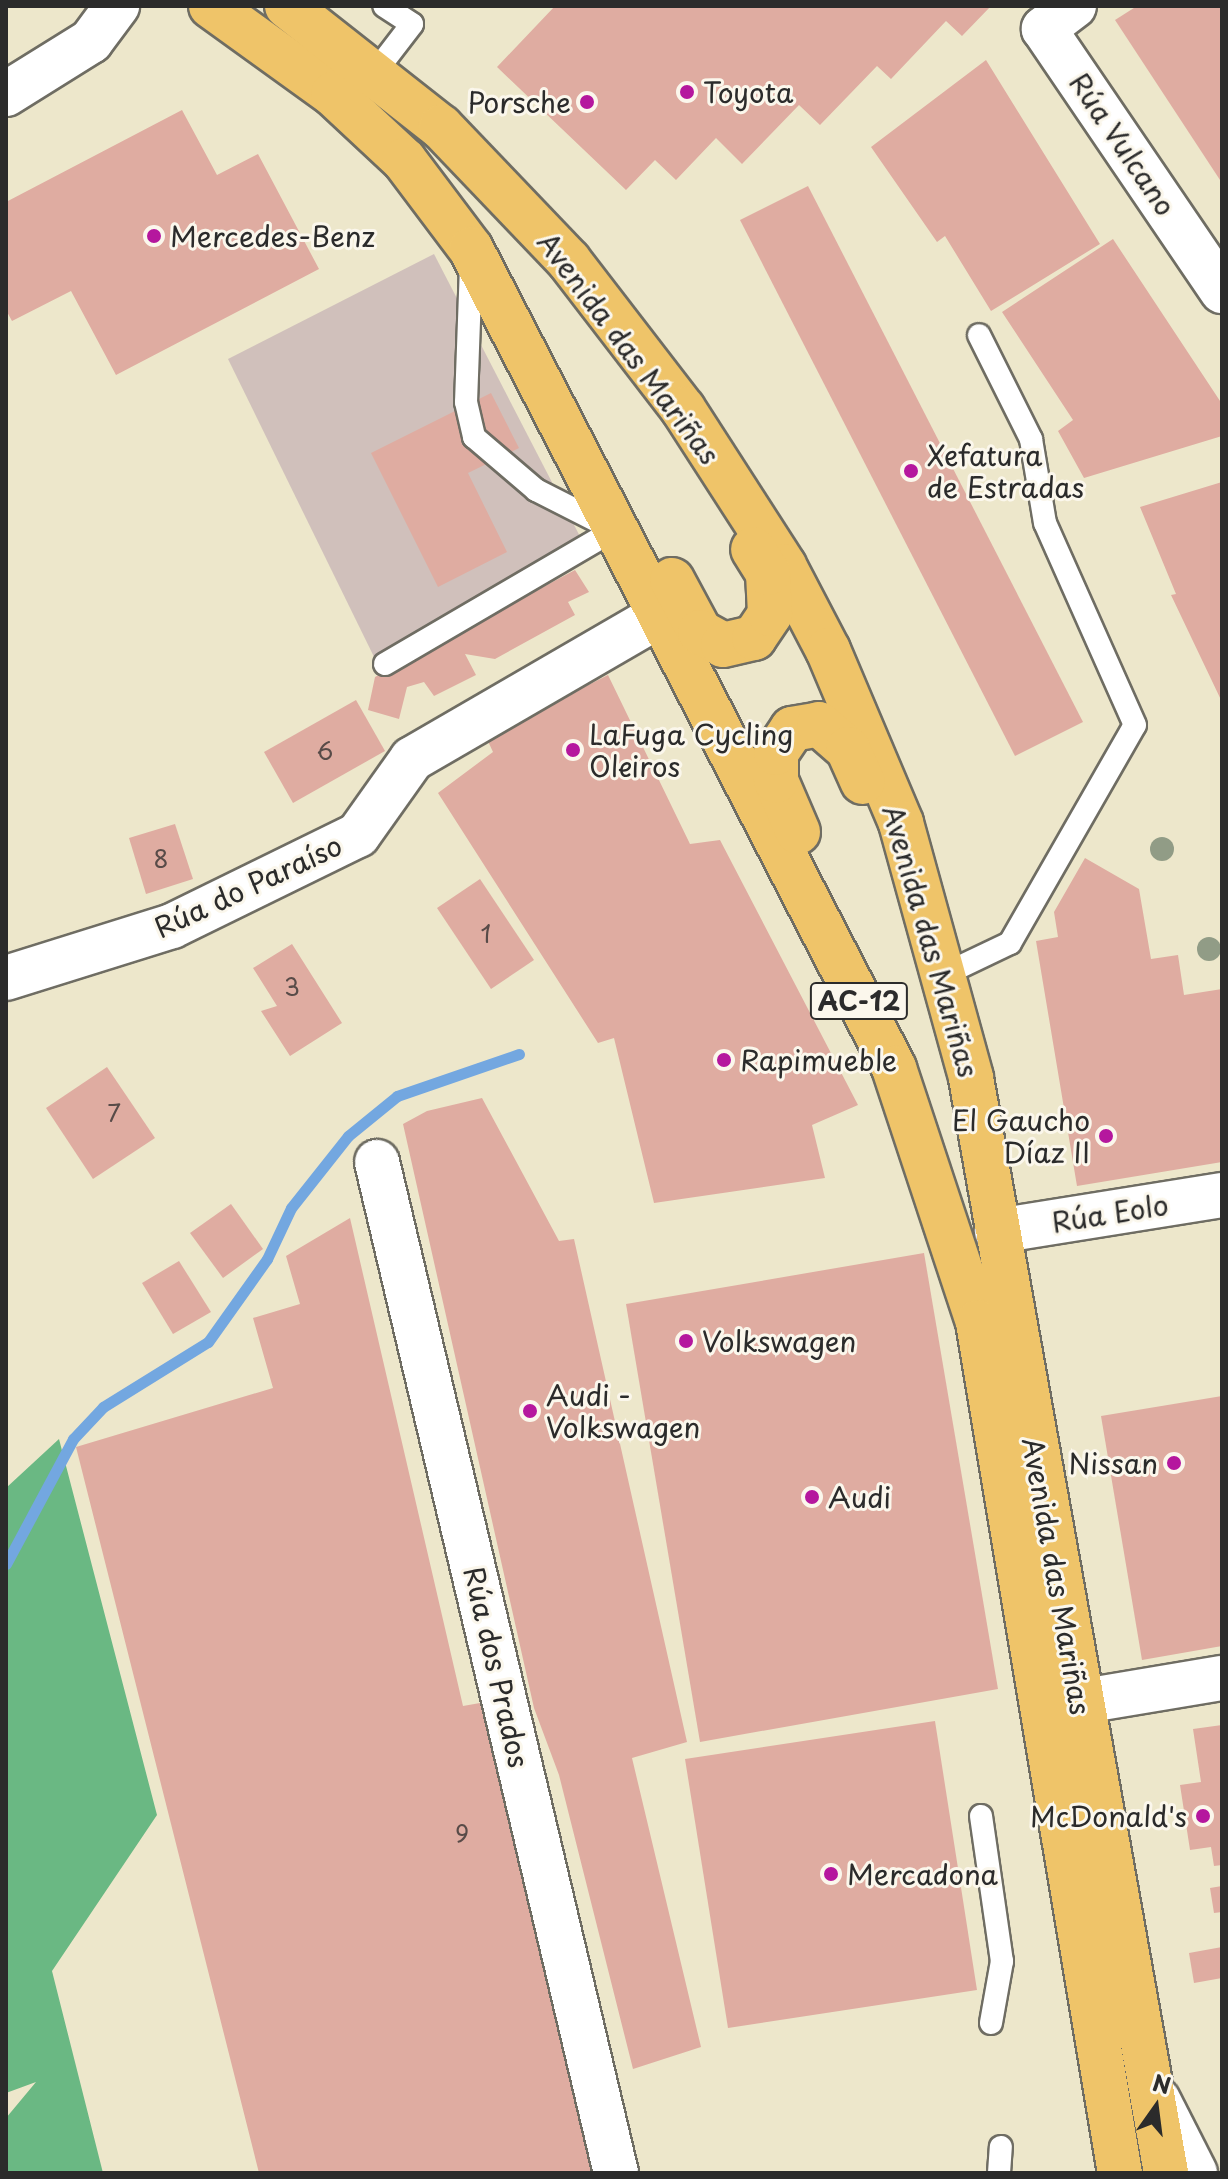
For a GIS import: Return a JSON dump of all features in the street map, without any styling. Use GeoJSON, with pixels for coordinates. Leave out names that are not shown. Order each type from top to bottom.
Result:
{"type":"FeatureCollection","features":[{"type":"Feature","properties":{"kind":"highway","name":"Avenida das Mariñas"},"geometry":{"type":"LineString","coordinates":[[211,6],[333,94],[404,160],[471,249],[657,617],[894,1068],[978,1322],[1120,2173]]}},
{"type":"Feature","properties":{"kind":"highway","name":"Avenida das Mariñas"},"geometry":{"type":"LineString","coordinates":[[287,6],[376,71],[441,127],[569,261],[683,409],[784,566],[828,650],[901,823],[971,1078],[1078,1702],[1166,2173]]}},
{"type":"Feature","properties":{"kind":"highway"},"geometry":{"type":"LineString","coordinates":[[517,336],[583,412],[700,632],[723,645],[754,638],[770,614],[768,573],[713,485],[683,409]]}},
{"type":"Feature","properties":{"kind":"highway"},"geometry":{"type":"LineString","coordinates":[[894,1068],[851,940],[776,781],[776,753],[792,729],[819,724],[848,749],[924,906]]}},
{"type":"Feature","properties":{"kind":"street"},"geometry":{"type":"LineString","coordinates":[[6,94],[91,41],[117,6]]}},
{"type":"Feature","properties":{"kind":"street","name":"Rúa Vulcano"},"geometry":{"type":"LineString","coordinates":[[1074,6],[1044,29],[1222,291]]}},
{"type":"Feature","properties":{"kind":"street","name":"Rúa do Paraíso"},"geometry":{"type":"LineString","coordinates":[[6,978],[172,926],[358,835],[412,759],[657,617]]}},
{"type":"Feature","properties":{"kind":"street","name":"Rúa dos Prados"},"geometry":{"type":"LineString","coordinates":[[377,1162],[616,2173]]}},
{"type":"Feature","properties":{"kind":"street","name":"Rúa Eolo"},"geometry":{"type":"LineString","coordinates":[[997,1231],[1222,1195]]}},
{"type":"Feature","properties":{"kind":"street"},"geometry":{"type":"LineString","coordinates":[[1078,1702],[1222,1678]]}},
{"type":"Feature","properties":{"kind":"street"},"geometry":{"type":"LineString","coordinates":[[1149,2083],[1195,2173]]}},
{"type":"Feature","properties":{"kind":"lane"},"geometry":{"type":"LineString","coordinates":[[376,71],[412,24],[384,6]]}},
{"type":"Feature","properties":{"kind":"lane"},"geometry":{"type":"LineString","coordinates":[[471,249],[466,402],[474,437],[536,490],[614,530]]}},
{"type":"Feature","properties":{"kind":"lane"},"geometry":{"type":"LineString","coordinates":[[943,975],[1010,943],[1135,725],[1045,523],[1031,439],[979,335]]}},
{"type":"Feature","properties":{"kind":"lane"},"geometry":{"type":"LineString","coordinates":[[385,664],[614,530]]}},
{"type":"Feature","properties":{"kind":"lane"},"geometry":{"type":"LineString","coordinates":[[981,1816],[1002,1961],[991,2023]]}},
{"type":"Feature","properties":{"kind":"lane"},"geometry":{"type":"LineString","coordinates":[[999,2173],[1001,2147]]}},
{"type":"Feature","properties":{"kind":"shaded area"},"geometry":{"type":"Polygon","coordinates":[[[434,254],[587,550],[378,665],[228,359],[434,254]]]}},
{"type":"Feature","properties":{"kind":"green space"},"geometry":{"type":"Polygon","coordinates":[[[59,1439],[157,1815],[52,1971],[103,2173],[6,2173],[6,2118],[36,2082],[6,2093],[6,1488],[59,1439]]]}},
{"type":"Feature","properties":{"kind":"building","name":"Toyota"},"geometry":{"type":"Polygon","coordinates":[[[555,6],[991,6],[962,36],[946,21],[891,79],[877,66],[820,125],[799,105],[742,164],[716,138],[676,180],[655,160],[626,190],[497,67],[555,6]]]}},
{"type":"Feature","properties":{"kind":"building"},"geometry":{"type":"Polygon","coordinates":[[[1137,6],[1222,6],[1222,183],[1115,20],[1137,6]]]}},
{"type":"Feature","properties":{"kind":"building"},"geometry":{"type":"Polygon","coordinates":[[[986,60],[1100,244],[991,311],[945,236],[937,242],[871,147],[986,60]]]}},
{"type":"Feature","properties":{"kind":"building","name":"Mercedes-Benz"},"geometry":{"type":"Polygon","coordinates":[[[182,110],[217,175],[258,154],[319,269],[116,375],[71,291],[12,321],[6,310],[6,202],[182,110]]]}},
{"type":"Feature","properties":{"kind":"building","name":"Xefatura de Estradas"},"geometry":{"type":"Polygon","coordinates":[[[808,186],[1083,722],[1015,756],[740,220],[808,186]]]}},
{"type":"Feature","properties":{"kind":"building"},"geometry":{"type":"Polygon","coordinates":[[[1113,239],[1222,404],[1222,436],[1084,478],[1058,431],[1073,420],[1002,312],[1113,239]]]}},
{"type":"Feature","properties":{"kind":"building"},"geometry":{"type":"Polygon","coordinates":[[[491,393],[519,448],[468,473],[507,552],[438,587],[371,453],[491,393]]]}},
{"type":"Feature","properties":{"kind":"building"},"geometry":{"type":"Polygon","coordinates":[[[1222,482],[1222,702],[1171,595],[1176,594],[1140,507],[1222,482]]]}},
{"type":"Feature","properties":{"kind":"building"},"geometry":{"type":"Polygon","coordinates":[[[575,570],[589,592],[568,602],[575,615],[495,659],[465,654],[476,675],[434,696],[424,682],[407,687],[399,719],[368,710],[375,677],[575,570]]]}},
{"type":"Feature","properties":{"kind":"building"},"geometry":{"type":"Polygon","coordinates":[[[608,675],[690,844],[720,840],[858,1105],[812,1125],[825,1178],[654,1203],[614,1038],[598,1043],[438,793],[493,752],[486,737],[608,675]]]}},
{"type":"Feature","properties":{"kind":"building"},"geometry":{"type":"Polygon","coordinates":[[[356,700],[385,751],[293,803],[264,752],[356,700]]]}},
{"type":"Feature","properties":{"kind":"building"},"geometry":{"type":"Polygon","coordinates":[[[175,824],[193,879],[146,894],[129,838],[175,824]]]}},
{"type":"Feature","properties":{"kind":"building"},"geometry":{"type":"Polygon","coordinates":[[[1085,858],[1139,889],[1151,959],[1178,955],[1184,995],[1222,989],[1222,1162],[1077,1186],[1036,941],[1058,937],[1054,912],[1085,858]]]}},
{"type":"Feature","properties":{"kind":"building"},"geometry":{"type":"Polygon","coordinates":[[[480,879],[534,960],[491,989],[437,908],[480,879]]]}},
{"type":"Feature","properties":{"kind":"building"},"geometry":{"type":"Polygon","coordinates":[[[292,944],[342,1023],[290,1056],[261,1011],[277,1006],[253,968],[292,944]]]}},
{"type":"Feature","properties":{"kind":"building"},"geometry":{"type":"Polygon","coordinates":[[[107,1067],[155,1138],[93,1179],[46,1108],[107,1067]]]}},
{"type":"Feature","properties":{"kind":"building"},"geometry":{"type":"Polygon","coordinates":[[[482,1098],[559,1241],[574,1239],[687,1742],[632,1758],[701,2047],[633,2069],[559,1775],[534,1708],[403,1124],[427,1111],[482,1098]]]}},
{"type":"Feature","properties":{"kind":"building"},"geometry":{"type":"Polygon","coordinates":[[[231,1204],[263,1249],[223,1278],[190,1233],[231,1204]]]}},
{"type":"Feature","properties":{"kind":"building"},"geometry":{"type":"Polygon","coordinates":[[[350,1218],[463,1706],[480,1703],[594,2173],[259,2173],[76,1447],[273,1388],[253,1318],[300,1304],[286,1256],[350,1218]]]}},
{"type":"Feature","properties":{"kind":"building","name":"Audi"},"geometry":{"type":"Polygon","coordinates":[[[924,1253],[998,1689],[700,1742],[626,1304],[924,1253]]]}},
{"type":"Feature","properties":{"kind":"building"},"geometry":{"type":"Polygon","coordinates":[[[179,1261],[211,1312],[173,1334],[142,1283],[179,1261]]]}},
{"type":"Feature","properties":{"kind":"building"},"geometry":{"type":"Polygon","coordinates":[[[1222,1396],[1222,1646],[1142,1660],[1101,1416],[1222,1396]]]}},
{"type":"Feature","properties":{"kind":"building","name":"Mercadona"},"geometry":{"type":"Polygon","coordinates":[[[935,1721],[977,1990],[728,2028],[685,1759],[935,1721]]]}},
{"type":"Feature","properties":{"kind":"building","name":"McDonald's"},"geometry":{"type":"Polygon","coordinates":[[[1222,1725],[1222,1865],[1214,1866],[1211,1847],[1190,1850],[1180,1785],[1201,1782],[1193,1729],[1222,1725]]]}},
{"type":"Feature","properties":{"kind":"building"},"geometry":{"type":"Polygon","coordinates":[[[1222,1886],[1222,1912],[1214,1913],[1210,1888],[1222,1886]]]}},
{"type":"Feature","properties":{"kind":"building"},"geometry":{"type":"Polygon","coordinates":[[[1222,1947],[1222,1978],[1194,1983],[1189,1953],[1222,1947]]]}},
{"type":"Feature","properties":{"kind":"waterway"},"geometry":{"type":"LineString","coordinates":[[6,1564],[73,1439],[103,1407],[208,1342],[267,1259],[291,1208],[348,1136],[397,1096],[519,1054]]}},
{"type":"Feature","properties":{"kind":"place","name":"Toyota"},"geometry":{"type":"Point","coordinates":[687,92]}},
{"type":"Feature","properties":{"kind":"place","name":"Porsche"},"geometry":{"type":"Point","coordinates":[587,102]}},
{"type":"Feature","properties":{"kind":"place","name":"Mercedes-Benz"},"geometry":{"type":"Point","coordinates":[154,236]}},
{"type":"Feature","properties":{"kind":"place","name":"Xefatura de Estradas"},"geometry":{"type":"Point","coordinates":[911,471]}},
{"type":"Feature","properties":{"kind":"place","name":"LaFuga Cycling Oleiros"},"geometry":{"type":"Point","coordinates":[573,750]}},
{"type":"Feature","properties":{"kind":"place","name":"Rapimueble"},"geometry":{"type":"Point","coordinates":[724,1060]}},
{"type":"Feature","properties":{"kind":"place","name":"El Gaucho Díaz II"},"geometry":{"type":"Point","coordinates":[1106,1136]}},
{"type":"Feature","properties":{"kind":"place","name":"Volkswagen"},"geometry":{"type":"Point","coordinates":[686,1341]}},
{"type":"Feature","properties":{"kind":"place","name":"Audi - Volkswagen"},"geometry":{"type":"Point","coordinates":[530,1411]}},
{"type":"Feature","properties":{"kind":"place","name":"Nissan"},"geometry":{"type":"Point","coordinates":[1174,1463]}},
{"type":"Feature","properties":{"kind":"place","name":"Audi"},"geometry":{"type":"Point","coordinates":[812,1497]}},
{"type":"Feature","properties":{"kind":"place","name":"McDonald's"},"geometry":{"type":"Point","coordinates":[1203,1816]}},
{"type":"Feature","properties":{"kind":"place","name":"Mercadona"},"geometry":{"type":"Point","coordinates":[831,1874]}}]}
